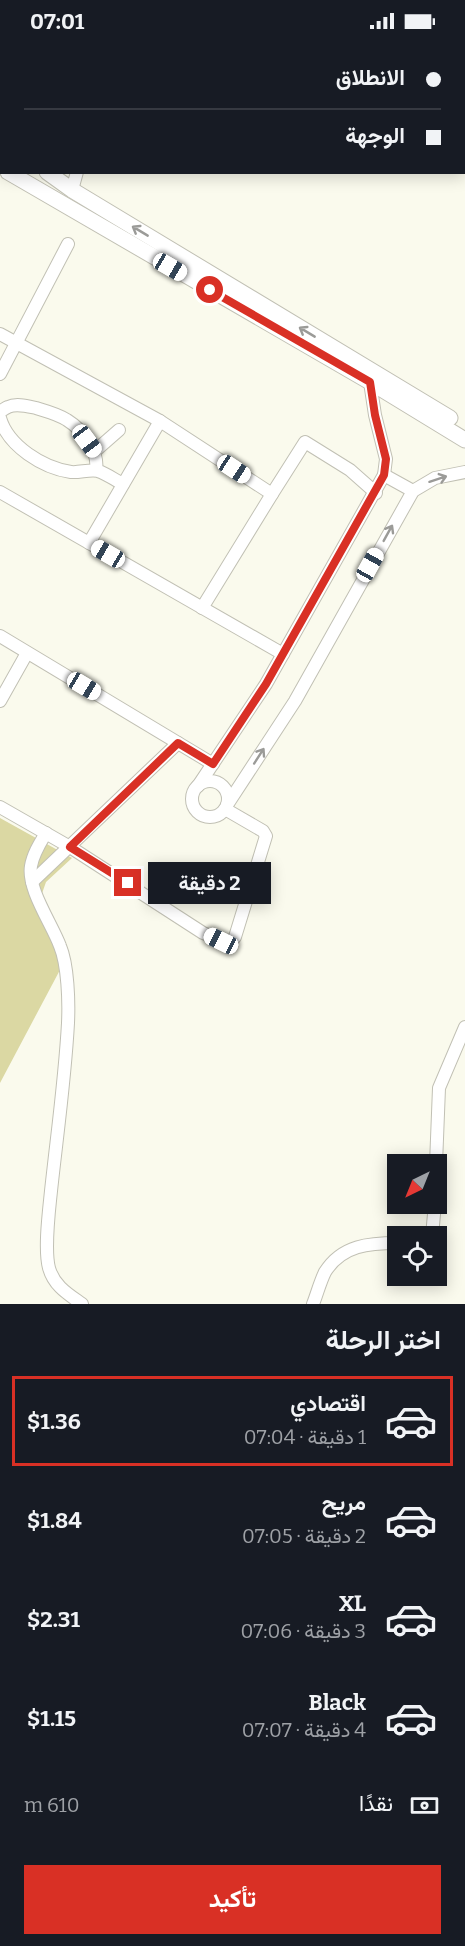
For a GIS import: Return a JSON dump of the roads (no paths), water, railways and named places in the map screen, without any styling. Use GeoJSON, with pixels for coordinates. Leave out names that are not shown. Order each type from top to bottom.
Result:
{"type":"FeatureCollection","features":[{"type":"Feature","properties":{"kind":"main road"},"geometry":{"type":"LineString","coordinates":[[11,174],[370,382],[465,440]]}},
{"type":"Feature","properties":{"kind":"main road"},"geometry":{"type":"LineString","coordinates":[[25,174],[55,195],[69,209]]}},
{"type":"Feature","properties":{"kind":"main road"},"geometry":{"type":"LineString","coordinates":[[40,174],[72,190]]}},
{"type":"Feature","properties":{"kind":"main road"},"geometry":{"type":"LineString","coordinates":[[50,174],[72,190],[465,428]]}},
{"type":"Feature","properties":{"kind":"lane"},"geometry":{"type":"LineString","coordinates":[[72,190],[76,174]]}},
{"type":"Feature","properties":{"kind":"lane"},"geometry":{"type":"LineString","coordinates":[[0,374],[68,244]]}},
{"type":"Feature","properties":{"kind":"lane"},"geometry":{"type":"LineString","coordinates":[[0,334],[160,421],[272,494]]}},
{"type":"Feature","properties":{"kind":"lane"},"geometry":{"type":"LineString","coordinates":[[370,382],[375,415],[386,459],[384,475],[266,684],[198,786],[193,796],[194,807],[197,811],[207,817],[212,817],[218,815],[226,807],[295,701],[413,491],[435,478],[465,472]]}},
{"type":"Feature","properties":{"kind":"lane"},"geometry":{"type":"LineString","coordinates":[[0,412],[18,405],[52,413],[66,419],[79,430],[95,451],[98,462],[96,470]]}},
{"type":"Feature","properties":{"kind":"lane"},"geometry":{"type":"LineString","coordinates":[[0,418],[3,429],[12,441],[20,449],[42,462],[71,472],[96,470],[123,484]]}},
{"type":"Feature","properties":{"kind":"lane"},"geometry":{"type":"LineString","coordinates":[[89,543],[160,421]]}},
{"type":"Feature","properties":{"kind":"lane"},"geometry":{"type":"LineString","coordinates":[[95,451],[119,430]]}},
{"type":"Feature","properties":{"kind":"lane"},"geometry":{"type":"LineString","coordinates":[[202,608],[305,442],[350,470],[376,492]]}},
{"type":"Feature","properties":{"kind":"lane"},"geometry":{"type":"LineString","coordinates":[[384,475],[413,491]]}},
{"type":"Feature","properties":{"kind":"lane"},"geometry":{"type":"LineString","coordinates":[[0,492],[283,654]]}},
{"type":"Feature","properties":{"kind":"lane"},"geometry":{"type":"LineString","coordinates":[[0,636],[213,764]]}},
{"type":"Feature","properties":{"kind":"lane"},"geometry":{"type":"LineString","coordinates":[[0,701],[27,653]]}},
{"type":"Feature","properties":{"kind":"lane"},"geometry":{"type":"LineString","coordinates":[[32,882],[178,743]]}},
{"type":"Feature","properties":{"kind":"lane"},"geometry":{"type":"LineString","coordinates":[[198,786],[209,781],[220,784],[227,794],[226,807]]}},
{"type":"Feature","properties":{"kind":"lane"},"geometry":{"type":"LineString","coordinates":[[0,807],[70,847],[203,933],[229,943],[235,937],[266,836],[226,807]]}},
{"type":"Feature","properties":{"kind":"lane"},"geometry":{"type":"LineString","coordinates":[[46,833],[34,855],[31,867],[32,882],[66,963],[68,1021],[47,1256],[48,1267],[60,1288],[82,1304]]}},
{"type":"Feature","properties":{"kind":"lane"},"geometry":{"type":"LineString","coordinates":[[436,1154],[439,1088],[465,1027]]}},
{"type":"Feature","properties":{"kind":"lane"},"geometry":{"type":"LineString","coordinates":[[313,1304],[325,1273],[339,1256],[352,1248],[371,1243],[387,1243]]}}]}
